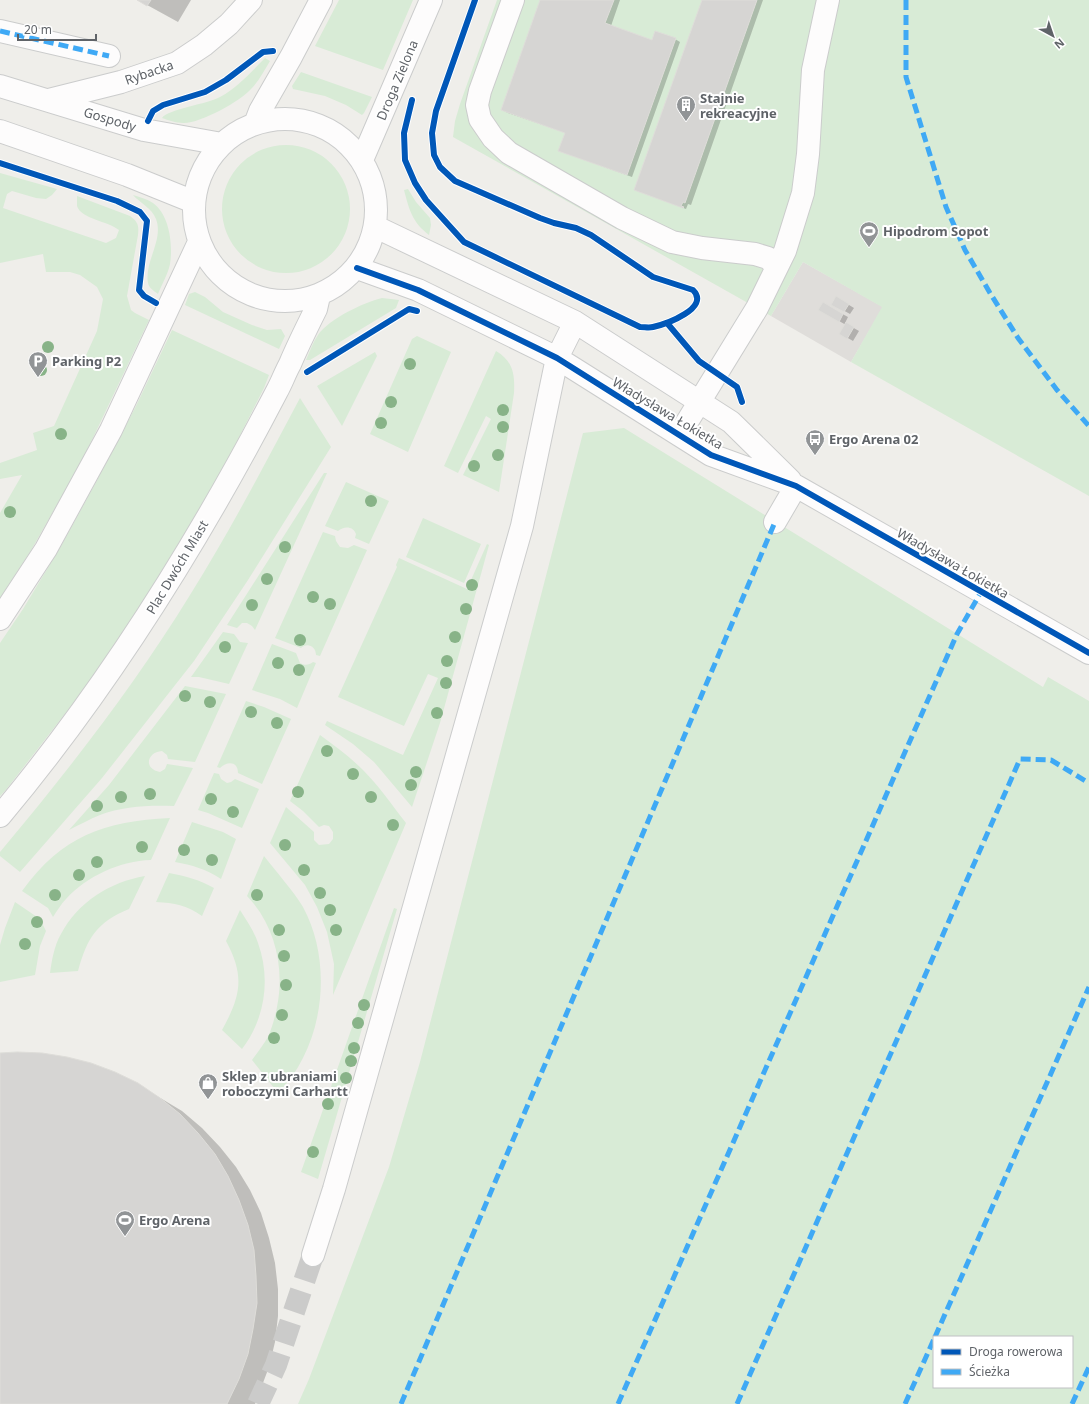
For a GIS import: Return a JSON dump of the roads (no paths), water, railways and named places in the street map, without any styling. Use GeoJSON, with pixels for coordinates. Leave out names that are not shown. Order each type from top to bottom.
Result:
{"type":"FeatureCollection","features":[{"type":"Feature","properties":{"kind":"street","name":"Rybacka"},"geometry":{"type":"LineString","coordinates":[[49,100],[120,82],[177,63],[204,45],[252,0]]}},
{"type":"Feature","properties":{"kind":"street"},"geometry":{"type":"LineString","coordinates":[[255,124],[260,111],[321,0]]}},
{"type":"Feature","properties":{"kind":"street","name":"Droga Zielona"},"geometry":{"type":"LineString","coordinates":[[362,160],[430,0]]}},
{"type":"Feature","properties":{"kind":"street"},"geometry":{"type":"LineString","coordinates":[[513,0],[480,91],[477,105],[480,119],[493,138],[509,153],[622,218],[672,242],[702,248],[755,254],[768,258],[777,266]]}},
{"type":"Feature","properties":{"kind":"street"},"geometry":{"type":"LineString","coordinates":[[679,435],[757,308],[785,251],[803,194],[808,154],[814,70],[828,0]]}},
{"type":"Feature","properties":{"kind":"street"},"geometry":{"type":"LineString","coordinates":[[0,30],[109,56]]}},
{"type":"Feature","properties":{"kind":"street","name":"Gospody"},"geometry":{"type":"LineString","coordinates":[[0,86],[144,130],[222,144]]}},
{"type":"Feature","properties":{"kind":"street"},"geometry":{"type":"LineString","coordinates":[[279,119],[303,120],[326,128],[346,142],[362,160],[372,181],[377,204],[376,228],[369,249],[357,268],[340,284],[319,296],[290,302],[262,299],[235,287],[213,267],[199,242],[194,222],[194,202],[199,181],[208,161],[222,144],[238,132],[255,124],[279,119]]}},
{"type":"Feature","properties":{"kind":"street"},"geometry":{"type":"LineString","coordinates":[[0,131],[128,175],[194,202]]}},
{"type":"Feature","properties":{"kind":"street","name":"Władysława Łokietka"},"geometry":{"type":"LineString","coordinates":[[376,228],[575,322],[731,422],[796,486]]}},
{"type":"Feature","properties":{"kind":"street"},"geometry":{"type":"LineString","coordinates":[[0,619],[46,549],[111,430],[199,242]]}},
{"type":"Feature","properties":{"kind":"street","name":"Władysława Łokietka"},"geometry":{"type":"LineString","coordinates":[[357,268],[418,290],[557,358],[711,454],[796,486],[1089,653]]}},
{"type":"Feature","properties":{"kind":"street","name":"Plac Dwóch Miast"},"geometry":{"type":"LineString","coordinates":[[0,816],[51,753],[92,698],[146,617],[197,535],[278,390],[316,309],[319,296]]}},
{"type":"Feature","properties":{"kind":"street"},"geometry":{"type":"LineString","coordinates":[[313,1255],[334,1190],[522,526],[557,358],[575,322]]}},
{"type":"Feature","properties":{"kind":"street"},"geometry":{"type":"LineString","coordinates":[[775,522],[796,486]]}},
{"type":"Feature","properties":{"kind":"tunnel"},"geometry":{"type":"LineString","coordinates":[[258,1404],[276,1365],[313,1255]]}},
{"type":"Feature","properties":{"kind":"place","name":"Stajnie rekreacyjne"},"geometry":{"type":"Point","coordinates":[686,122]}},
{"type":"Feature","properties":{"kind":"place","name":"Hipodrom Sopot"},"geometry":{"type":"Point","coordinates":[869,248]}},
{"type":"Feature","properties":{"kind":"place","name":"Parking P2"},"geometry":{"type":"Point","coordinates":[38,378]}},
{"type":"Feature","properties":{"kind":"place","name":"Ergo Arena 02"},"geometry":{"type":"Point","coordinates":[815,456]}},
{"type":"Feature","properties":{"kind":"place","name":"Sklep z ubraniami roboczymi Carhartt"},"geometry":{"type":"Point","coordinates":[208,1100]}},
{"type":"Feature","properties":{"kind":"place","name":"Ergo Arena"},"geometry":{"type":"Point","coordinates":[125,1237]}}]}
